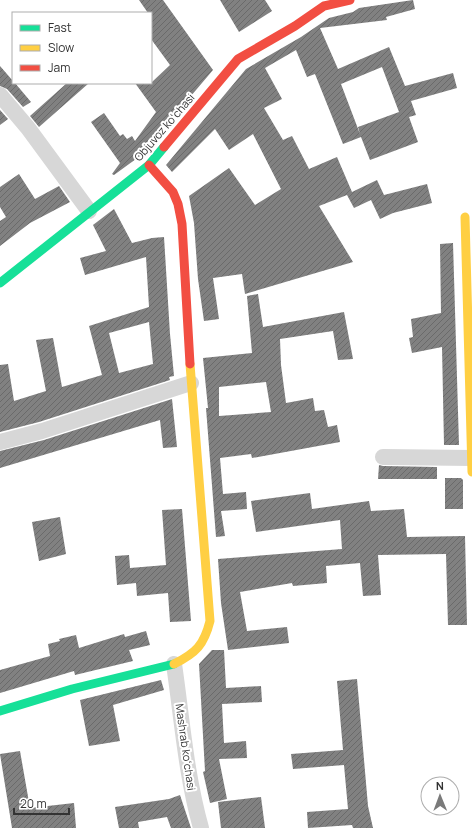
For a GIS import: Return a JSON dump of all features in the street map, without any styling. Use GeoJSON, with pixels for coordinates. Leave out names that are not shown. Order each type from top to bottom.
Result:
{"type":"FeatureCollection","features":[{"type":"Feature","properties":{"kind":"street","name":"Objuvoz koʻchasi"},"geometry":{"type":"LineString","coordinates":[[0,283],[149,165],[238,59],[295,26],[324,6],[342,1]]}},
{"type":"Feature","properties":{"kind":"street"},"geometry":{"type":"LineString","coordinates":[[0,94],[28,128],[89,211]]}},
{"type":"Feature","properties":{"kind":"street"},"geometry":{"type":"LineString","coordinates":[[0,711],[72,689],[174,664],[188,657],[198,648],[207,636],[210,621],[191,384],[182,224],[178,204],[173,192],[149,165]]}},
{"type":"Feature","properties":{"kind":"street"},"geometry":{"type":"LineString","coordinates":[[465,217],[472,472]]}},
{"type":"Feature","properties":{"kind":"street"},"geometry":{"type":"LineString","coordinates":[[0,442],[42,432],[191,384]]}},
{"type":"Feature","properties":{"kind":"street"},"geometry":{"type":"LineString","coordinates":[[383,457],[472,458]]}},
{"type":"Feature","properties":{"kind":"street","name":"Mashrab koʻchasi"},"geometry":{"type":"LineString","coordinates":[[174,664],[190,781],[201,828]]}},
{"type":"Feature","properties":{"kind":"building"},"geometry":{"type":"Polygon","coordinates":[[[139,0],[163,0],[213,70],[140,156],[114,175],[112,174],[120,163],[91,122],[104,113],[120,136],[123,134],[127,139],[132,136],[135,141],[156,112],[136,84],[152,84],[152,82],[170,65],[152,40],[152,12],[147,12],[139,0]]]}},
{"type":"Feature","properties":{"kind":"building"},"geometry":{"type":"Polygon","coordinates":[[[220,0],[265,0],[272,11],[239,32],[220,0]]]}},
{"type":"Feature","properties":{"kind":"building"},"geometry":{"type":"Polygon","coordinates":[[[413,0],[415,9],[386,17],[387,20],[320,28],[338,69],[389,47],[405,86],[453,73],[457,88],[411,101],[416,115],[409,117],[418,142],[370,160],[361,137],[343,144],[315,74],[307,77],[296,50],[265,68],[282,99],[264,108],[283,140],[292,136],[309,169],[337,157],[352,192],[377,180],[384,195],[427,184],[432,203],[393,213],[380,219],[371,200],[354,208],[347,195],[319,206],[353,262],[245,294],[242,274],[213,278],[219,319],[204,321],[198,279],[194,223],[189,196],[229,168],[255,205],[281,189],[253,134],[229,150],[215,129],[172,172],[166,165],[246,69],[301,37],[329,18],[353,12],[359,8],[413,0]],[[382,67],[341,84],[360,134],[358,127],[399,112],[382,67]]]}},
{"type":"Feature","properties":{"kind":"building"},"geometry":{"type":"Polygon","coordinates":[[[0,66],[12,80],[12,84],[16,84],[31,102],[23,107],[7,89],[0,86],[0,66]]]}},
{"type":"Feature","properties":{"kind":"building"},"geometry":{"type":"Polygon","coordinates":[[[66,84],[88,84],[39,127],[30,116],[66,84]]]}},
{"type":"Feature","properties":{"kind":"building"},"geometry":{"type":"Polygon","coordinates":[[[0,110],[8,119],[0,125],[0,110]]]}},
{"type":"Feature","properties":{"kind":"building"},"geometry":{"type":"Polygon","coordinates":[[[19,174],[35,199],[59,186],[70,202],[30,223],[0,246],[0,221],[6,217],[0,207],[0,187],[19,174]]]}},
{"type":"Feature","properties":{"kind":"building"},"geometry":{"type":"Polygon","coordinates":[[[114,209],[132,243],[152,238],[164,237],[174,376],[169,377],[170,380],[39,422],[0,432],[0,365],[8,364],[14,401],[46,391],[36,340],[53,338],[62,387],[102,375],[89,326],[149,307],[146,257],[85,275],[80,258],[106,251],[93,225],[114,209]],[[149,322],[109,333],[119,373],[153,364],[149,322]]]}},
{"type":"Feature","properties":{"kind":"building"},"geometry":{"type":"Polygon","coordinates":[[[453,243],[459,445],[444,445],[442,347],[412,353],[409,338],[413,337],[411,319],[441,313],[440,244],[453,243]]]}},
{"type":"Feature","properties":{"kind":"building"},"geometry":{"type":"Polygon","coordinates":[[[258,294],[263,327],[344,312],[353,359],[338,360],[333,331],[280,339],[281,365],[286,403],[313,398],[315,411],[324,410],[328,427],[337,425],[340,442],[252,458],[251,454],[220,458],[223,494],[246,492],[247,509],[221,511],[225,536],[216,537],[206,408],[208,408],[203,358],[252,353],[247,296],[258,294]],[[266,382],[219,387],[219,416],[271,412],[266,382]]]}},
{"type":"Feature","properties":{"kind":"building"},"geometry":{"type":"Polygon","coordinates":[[[172,399],[177,447],[163,448],[160,420],[0,468],[0,451],[44,440],[172,399]]]}},
{"type":"Feature","properties":{"kind":"building"},"geometry":{"type":"Polygon","coordinates":[[[379,465],[437,467],[437,479],[378,479],[379,465]]]}},
{"type":"Feature","properties":{"kind":"building"},"geometry":{"type":"Polygon","coordinates":[[[445,478],[461,478],[463,480],[463,509],[445,509],[445,478]]]}},
{"type":"Feature","properties":{"kind":"building"},"geometry":{"type":"Polygon","coordinates":[[[310,493],[312,509],[369,501],[371,511],[404,509],[407,537],[465,536],[467,625],[448,625],[446,554],[378,555],[381,595],[363,596],[360,563],[326,566],[327,583],[293,586],[292,583],[240,592],[247,631],[287,627],[289,643],[228,650],[221,603],[218,559],[342,549],[340,520],[256,532],[251,501],[310,493]]]}},
{"type":"Feature","properties":{"kind":"building"},"geometry":{"type":"Polygon","coordinates":[[[182,509],[191,621],[170,622],[168,593],[137,596],[136,583],[117,585],[115,556],[129,555],[130,568],[166,565],[162,510],[182,509]]]}},
{"type":"Feature","properties":{"kind":"building"},"geometry":{"type":"Polygon","coordinates":[[[60,517],[66,554],[39,561],[32,522],[60,517]]]}},
{"type":"Feature","properties":{"kind":"building"},"geometry":{"type":"Polygon","coordinates":[[[146,631],[150,645],[129,650],[133,661],[75,675],[74,671],[0,693],[0,670],[50,656],[48,644],[60,641],[59,639],[76,635],[79,648],[124,634],[125,637],[146,631]]]}},
{"type":"Feature","properties":{"kind":"building"},"geometry":{"type":"Polygon","coordinates":[[[212,650],[224,650],[226,688],[261,686],[262,702],[222,704],[224,743],[246,741],[247,758],[219,759],[227,799],[210,803],[203,772],[205,771],[199,664],[212,650]]]}},
{"type":"Feature","properties":{"kind":"building"},"geometry":{"type":"Polygon","coordinates":[[[357,679],[368,806],[373,828],[353,828],[352,825],[308,828],[307,812],[348,809],[344,765],[293,769],[291,754],[343,750],[337,681],[357,679]]]}},
{"type":"Feature","properties":{"kind":"building"},"geometry":{"type":"Polygon","coordinates":[[[161,680],[164,690],[113,705],[120,741],[89,746],[80,700],[161,680]]]}},
{"type":"Feature","properties":{"kind":"building"},"geometry":{"type":"Polygon","coordinates":[[[20,751],[30,808],[74,803],[76,828],[12,828],[0,754],[20,751]]]}},
{"type":"Feature","properties":{"kind":"building"},"geometry":{"type":"Polygon","coordinates":[[[180,795],[191,828],[171,828],[167,817],[138,822],[139,828],[119,828],[115,807],[169,799],[180,795]]]}},
{"type":"Feature","properties":{"kind":"building"},"geometry":{"type":"Polygon","coordinates":[[[261,797],[265,828],[221,828],[218,802],[261,797]]]}},
{"type":"Feature","properties":{"kind":"traffic: fast"},"geometry":{"type":"LineString","coordinates":[[0,283],[149,165],[164,147]]}},
{"type":"Feature","properties":{"kind":"traffic: fast"},"geometry":{"type":"LineString","coordinates":[[0,711],[72,689],[174,664]]}},
{"type":"Feature","properties":{"kind":"traffic: slow"},"geometry":{"type":"LineString","coordinates":[[465,217],[472,472]]}},
{"type":"Feature","properties":{"kind":"traffic: slow"},"geometry":{"type":"LineString","coordinates":[[174,664],[188,656],[198,647],[205,636],[210,621],[190,364]]}},
{"type":"Feature","properties":{"kind":"traffic: jam"},"geometry":{"type":"LineString","coordinates":[[164,147],[238,59],[295,26],[324,6],[350,0]]}},
{"type":"Feature","properties":{"kind":"traffic: jam"},"geometry":{"type":"LineString","coordinates":[[149,165],[173,192],[178,204],[182,224],[190,364]]}}]}
